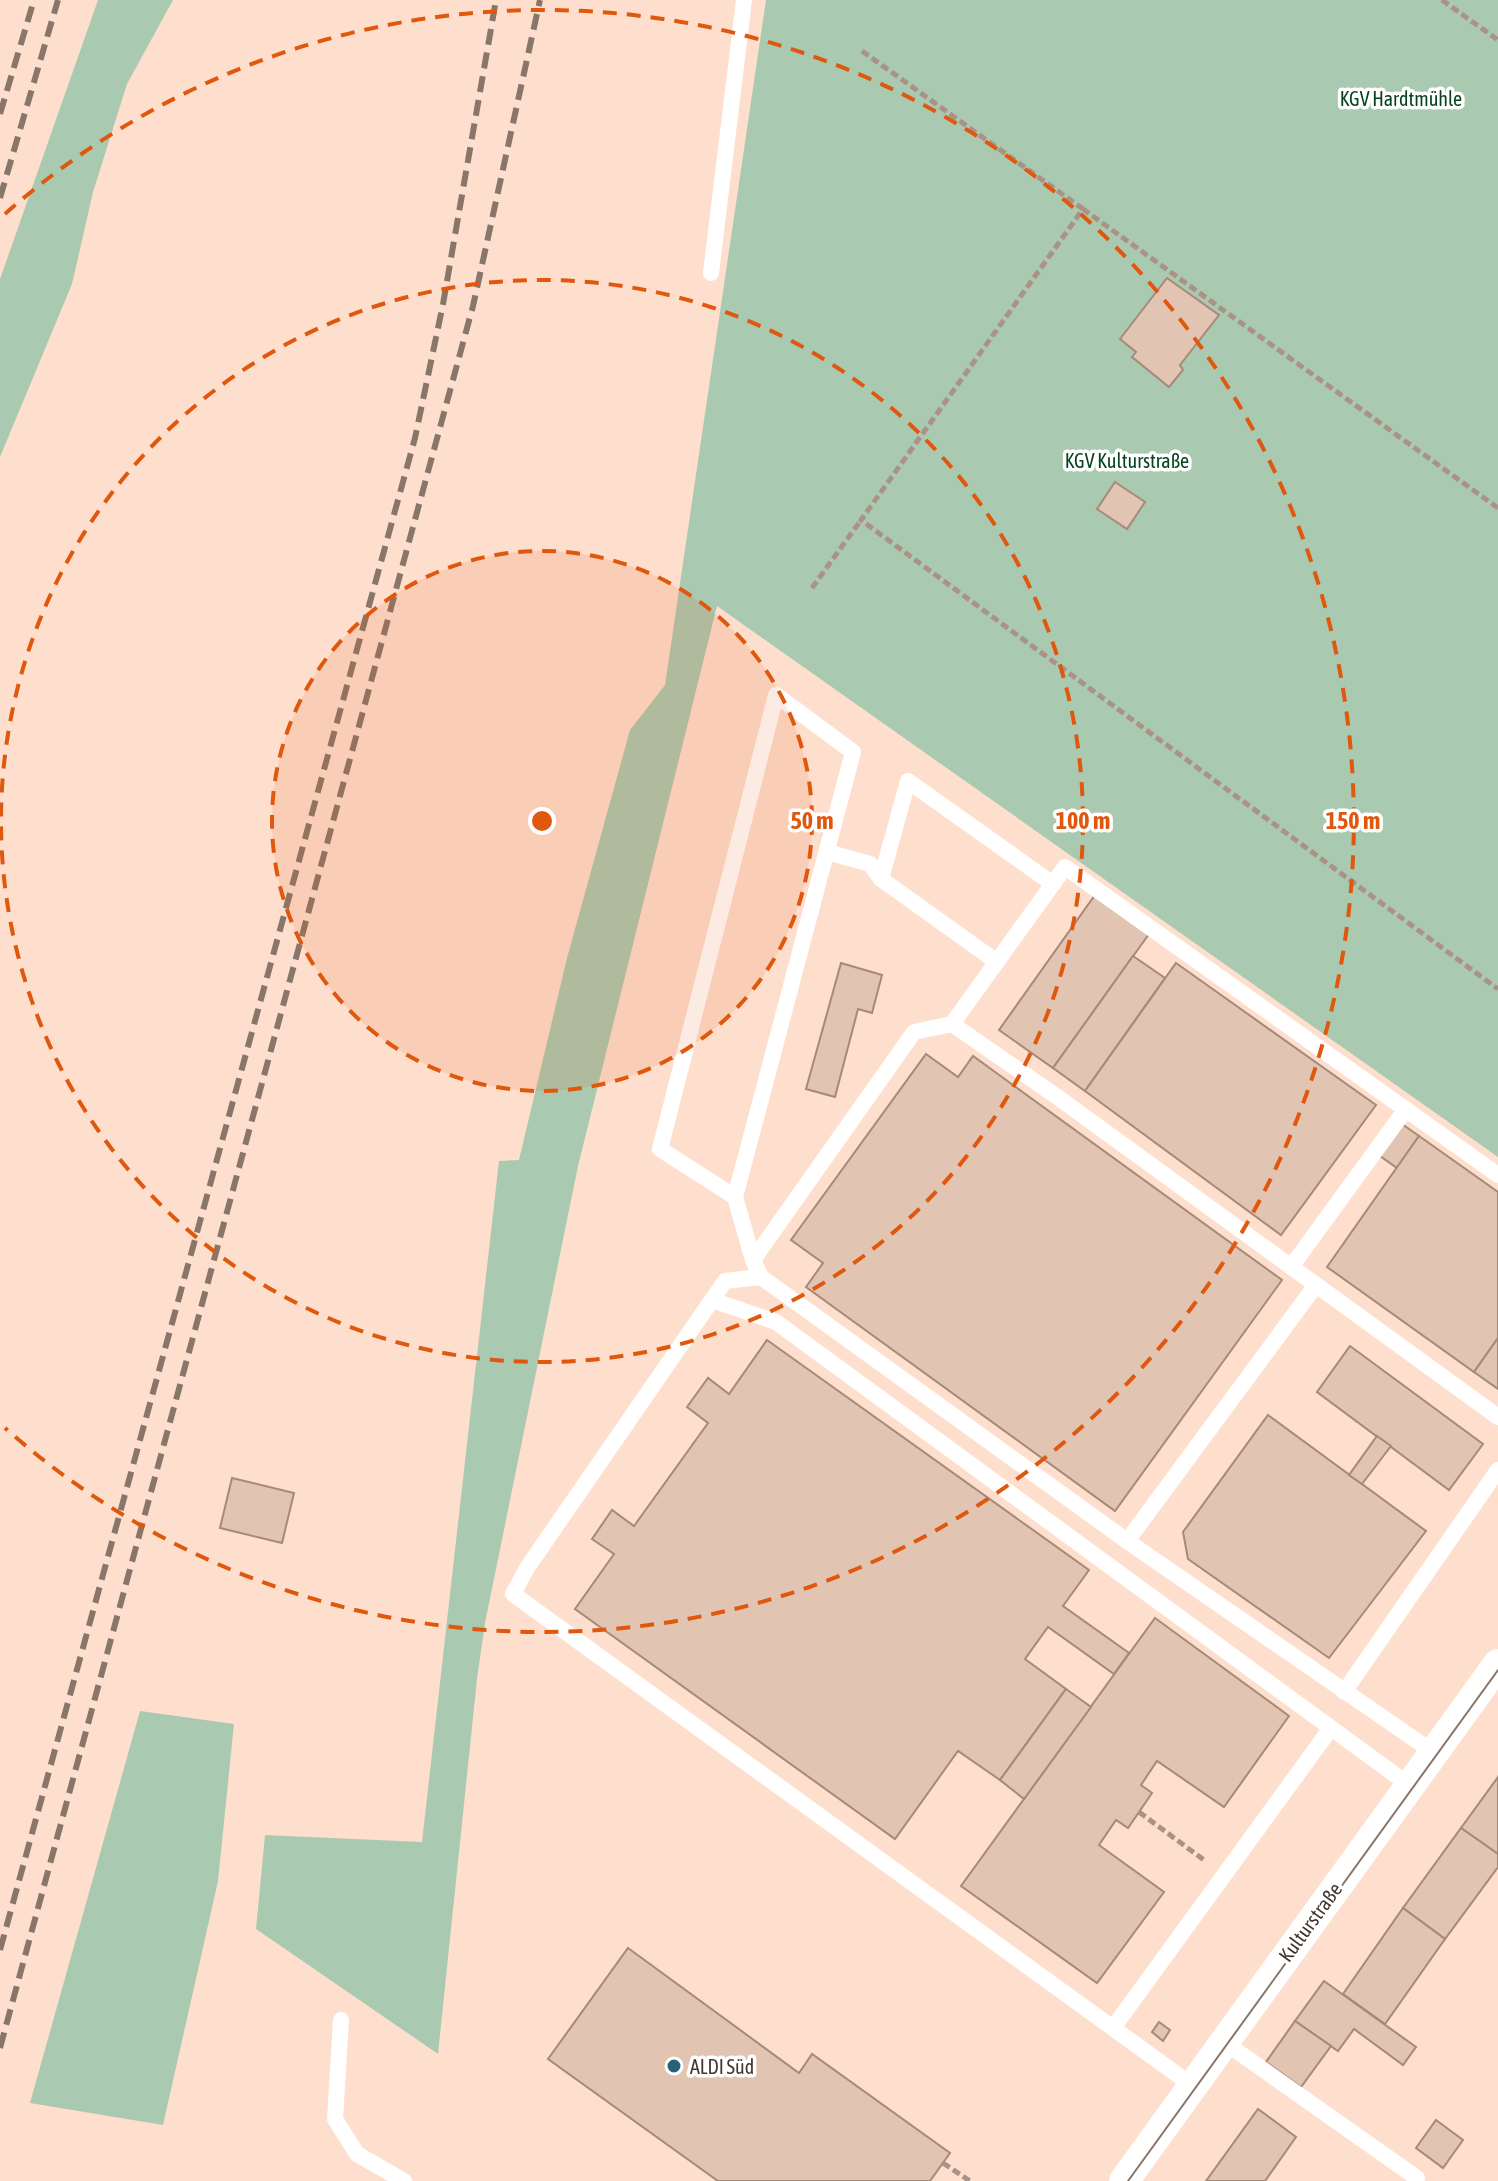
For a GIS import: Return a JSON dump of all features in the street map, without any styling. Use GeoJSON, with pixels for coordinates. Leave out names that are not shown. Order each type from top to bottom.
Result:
{"type":"FeatureCollection","features":[{"type":"Feature","properties":{"kind":"street","name":"Kulturstraße"},"geometry":{"type":"LineString","coordinates":[[1124,2181],[1498,1664]]}},
{"type":"Feature","properties":{"kind":"lane"},"geometry":{"type":"LineString","coordinates":[[711,273],[744,0]]}},
{"type":"Feature","properties":{"kind":"lane"},"geometry":{"type":"LineString","coordinates":[[735,1197],[660,1149],[776,695],[853,752],[735,1197],[761,1277],[1127,1541],[1433,1752]]}},
{"type":"Feature","properties":{"kind":"lane"},"geometry":{"type":"LineString","coordinates":[[881,879],[908,781],[1053,884]]}},
{"type":"Feature","properties":{"kind":"lane"},"geometry":{"type":"LineString","coordinates":[[827,852],[870,864],[881,879],[997,962]]}},
{"type":"Feature","properties":{"kind":"lane"},"geometry":{"type":"LineString","coordinates":[[753,1260],[914,1032],[952,1024],[1065,867],[1498,1175]]}},
{"type":"Feature","properties":{"kind":"lane"},"geometry":{"type":"LineString","coordinates":[[952,1024],[1498,1417]]}},
{"type":"Feature","properties":{"kind":"lane"},"geometry":{"type":"LineString","coordinates":[[1291,1267],[1406,1109]]}},
{"type":"Feature","properties":{"kind":"lane"},"geometry":{"type":"LineString","coordinates":[[761,1277],[725,1281],[527,1568],[513,1594],[1193,2086]]}},
{"type":"Feature","properties":{"kind":"lane"},"geometry":{"type":"LineString","coordinates":[[1127,1541],[1316,1285]]}},
{"type":"Feature","properties":{"kind":"lane"},"geometry":{"type":"LineString","coordinates":[[712,1300],[776,1322],[1409,1785]]}},
{"type":"Feature","properties":{"kind":"lane"},"geometry":{"type":"LineString","coordinates":[[1344,1692],[1498,1470]]}},
{"type":"Feature","properties":{"kind":"lane"},"geometry":{"type":"LineString","coordinates":[[1113,2028],[1331,1728]]}},
{"type":"Feature","properties":{"kind":"lane"},"geometry":{"type":"LineString","coordinates":[[341,2020],[335,2119],[357,2154],[404,2181]]}},
{"type":"Feature","properties":{"kind":"lane"},"geometry":{"type":"LineString","coordinates":[[1224,2042],[1417,2178]]}},
{"type":"Feature","properties":{"kind":"path"},"geometry":{"type":"LineString","coordinates":[[1442,0],[1498,40]]}},
{"type":"Feature","properties":{"kind":"path"},"geometry":{"type":"LineString","coordinates":[[862,51],[1498,508]]}},
{"type":"Feature","properties":{"kind":"path"},"geometry":{"type":"LineString","coordinates":[[812,588],[1083,209]]}},
{"type":"Feature","properties":{"kind":"path"},"geometry":{"type":"LineString","coordinates":[[861,520],[1498,989]]}},
{"type":"Feature","properties":{"kind":"path"},"geometry":{"type":"LineString","coordinates":[[1139,1812],[1224,1875]]}},
{"type":"Feature","properties":{"kind":"path"},"geometry":{"type":"LineString","coordinates":[[943,2163],[970,2181]]}},
{"type":"Feature","properties":{"kind":"green space"},"geometry":{"type":"Polygon","coordinates":[[[98,0],[173,0],[127,84],[93,192],[72,284],[0,457],[0,279],[98,0]]]}},
{"type":"Feature","properties":{"kind":"green space","name":"KGV Kulturstraße"},"geometry":{"type":"Polygon","coordinates":[[[766,0],[1498,0],[1498,1157],[717,606],[578,1166],[485,1623],[438,2054],[256,1929],[265,1835],[422,1842],[499,1161],[519,1160],[567,958],[630,730],[665,685],[766,0]]]}},
{"type":"Feature","properties":{"kind":"green space"},"geometry":{"type":"Polygon","coordinates":[[[140,1711],[234,1724],[218,1881],[163,2125],[30,2103],[140,1711]]]}},
{"type":"Feature","properties":{"kind":"building"},"geometry":{"type":"Polygon","coordinates":[[[1167,278],[1219,315],[1180,365],[1183,370],[1169,387],[1132,357],[1136,352],[1120,339],[1167,278]]]}},
{"type":"Feature","properties":{"kind":"building"},"geometry":{"type":"Polygon","coordinates":[[[1115,482],[1145,502],[1127,529],[1097,509],[1115,482]]]}},
{"type":"Feature","properties":{"kind":"building"},"geometry":{"type":"Polygon","coordinates":[[[1095,895],[1149,934],[1053,1068],[999,1030],[1095,895]]]}},
{"type":"Feature","properties":{"kind":"building"},"geometry":{"type":"Polygon","coordinates":[[[1133,956],[1165,978],[1085,1091],[1053,1068],[1133,956]]]}},
{"type":"Feature","properties":{"kind":"building"},"geometry":{"type":"Polygon","coordinates":[[[841,963],[882,975],[872,1013],[858,1009],[835,1097],[806,1089],[841,963]]]}},
{"type":"Feature","properties":{"kind":"building"},"geometry":{"type":"Polygon","coordinates":[[[1176,963],[1376,1105],[1281,1235],[1085,1091],[1176,963]]]}},
{"type":"Feature","properties":{"kind":"building"},"geometry":{"type":"Polygon","coordinates":[[[926,1054],[958,1077],[973,1056],[1282,1280],[1115,1511],[806,1287],[823,1263],[791,1240],[926,1054]]]}},
{"type":"Feature","properties":{"kind":"building"},"geometry":{"type":"Polygon","coordinates":[[[1402,1124],[1419,1136],[1397,1168],[1380,1156],[1402,1124]]]}},
{"type":"Feature","properties":{"kind":"building"},"geometry":{"type":"Polygon","coordinates":[[[1419,1136],[1498,1192],[1498,1338],[1474,1372],[1327,1267],[1419,1136]]]}},
{"type":"Feature","properties":{"kind":"building"},"geometry":{"type":"Polygon","coordinates":[[[1498,1338],[1498,1389],[1474,1372],[1498,1338]]]}},
{"type":"Feature","properties":{"kind":"building"},"geometry":{"type":"Polygon","coordinates":[[[767,1340],[1089,1570],[1063,1606],[1129,1653],[1114,1674],[1048,1627],[1025,1659],[1066,1689],[1000,1780],[958,1751],[895,1839],[575,1609],[614,1554],[592,1539],[612,1510],[634,1526],[708,1423],[687,1407],[708,1378],[729,1394],[767,1340]]]}},
{"type":"Feature","properties":{"kind":"building"},"geometry":{"type":"Polygon","coordinates":[[[1350,1346],[1483,1444],[1449,1490],[1317,1392],[1350,1346]]]}},
{"type":"Feature","properties":{"kind":"building"},"geometry":{"type":"Polygon","coordinates":[[[1268,1415],[1426,1531],[1329,1658],[1188,1559],[1183,1532],[1268,1415]]]}},
{"type":"Feature","properties":{"kind":"building"},"geometry":{"type":"Polygon","coordinates":[[[1377,1436],[1391,1446],[1362,1484],[1349,1475],[1377,1436]]]}},
{"type":"Feature","properties":{"kind":"building"},"geometry":{"type":"Polygon","coordinates":[[[232,1478],[294,1493],[282,1543],[220,1528],[232,1478]]]}},
{"type":"Feature","properties":{"kind":"building"},"geometry":{"type":"Polygon","coordinates":[[[1155,1618],[1289,1716],[1224,1807],[1157,1761],[1141,1785],[1152,1793],[1128,1828],[1116,1820],[1099,1845],[1164,1892],[1097,1983],[961,1886],[1155,1618]]]}},
{"type":"Feature","properties":{"kind":"building"},"geometry":{"type":"Polygon","coordinates":[[[1066,1689],[1091,1707],[1024,1799],[1000,1780],[1066,1689]]]}},
{"type":"Feature","properties":{"kind":"building"},"geometry":{"type":"Polygon","coordinates":[[[1498,1777],[1498,1854],[1461,1828],[1498,1777]]]}},
{"type":"Feature","properties":{"kind":"building"},"geometry":{"type":"Polygon","coordinates":[[[1461,1828],[1498,1854],[1498,1867],[1445,1939],[1403,1908],[1461,1828]]]}},
{"type":"Feature","properties":{"kind":"building"},"geometry":{"type":"Polygon","coordinates":[[[1403,1908],[1445,1939],[1385,2024],[1343,1994],[1403,1908]]]}},
{"type":"Feature","properties":{"kind":"building","name":"ALDI Süd"},"geometry":{"type":"Polygon","coordinates":[[[628,1948],[799,2073],[812,2054],[950,2153],[930,2181],[718,2181],[548,2059],[628,1948]]]}},
{"type":"Feature","properties":{"kind":"building"},"geometry":{"type":"Polygon","coordinates":[[[1324,1981],[1416,2047],[1403,2065],[1354,2029],[1338,2051],[1295,2021],[1324,1981]]]}},
{"type":"Feature","properties":{"kind":"building"},"geometry":{"type":"Polygon","coordinates":[[[1295,2021],[1331,2046],[1301,2087],[1266,2062],[1295,2021]]]}},
{"type":"Feature","properties":{"kind":"building"},"geometry":{"type":"Polygon","coordinates":[[[1159,2022],[1170,2030],[1163,2041],[1152,2032],[1159,2022]]]}},
{"type":"Feature","properties":{"kind":"building"},"geometry":{"type":"Polygon","coordinates":[[[1258,2109],[1296,2137],[1265,2181],[1206,2181],[1258,2109]]]}},
{"type":"Feature","properties":{"kind":"building"},"geometry":{"type":"Polygon","coordinates":[[[1436,2120],[1463,2140],[1443,2168],[1416,2148],[1436,2120]]]}},
{"type":"Feature","properties":{"kind":"tram line"},"geometry":{"type":"LineString","coordinates":[[1128,2181],[1498,1670]]}},
{"type":"Feature","properties":{"kind":"railway"},"geometry":{"type":"LineString","coordinates":[[0,114],[34,0]]}},
{"type":"Feature","properties":{"kind":"railway"},"geometry":{"type":"LineString","coordinates":[[0,198],[58,0]]}},
{"type":"Feature","properties":{"kind":"railway"},"geometry":{"type":"LineString","coordinates":[[0,1950],[415,438],[443,304],[496,0]]}},
{"type":"Feature","properties":{"kind":"railway"},"geometry":{"type":"LineString","coordinates":[[0,2048],[473,306],[540,0]]}},
{"type":"Feature","properties":{"kind":"place","name":"ALDI Süd"},"geometry":{"type":"Point","coordinates":[674,2066]}},
{"type":"Feature","properties":{"kind":"park label","name":"KGV Hardtmühle"},"geometry":{"type":"Point","coordinates":[1401,98]}}]}
